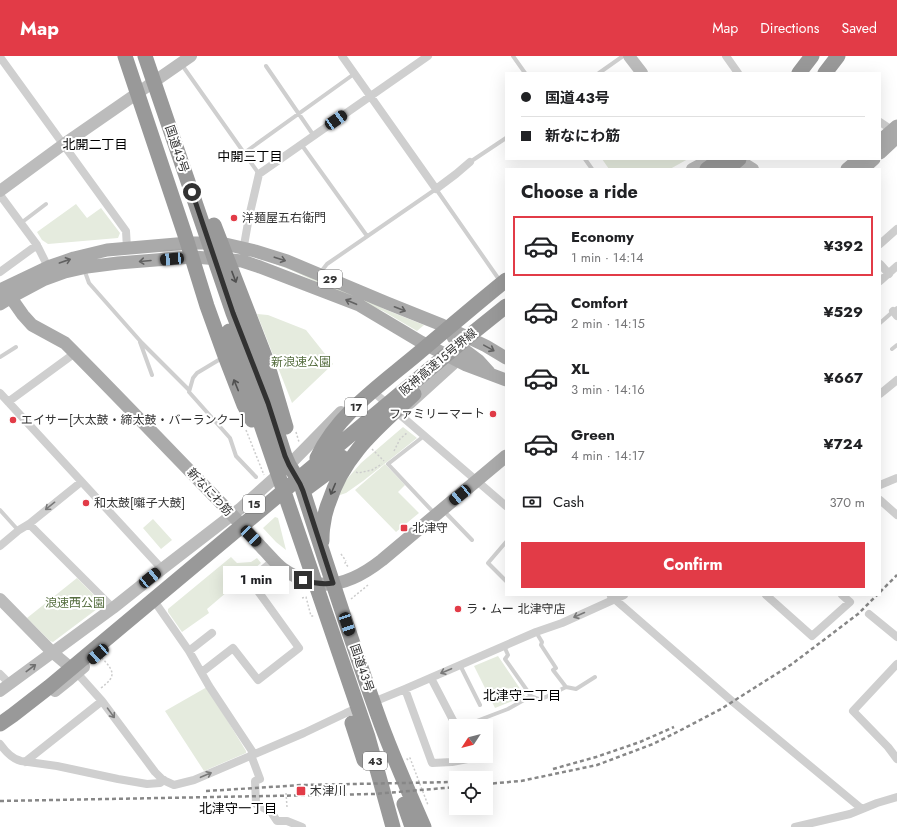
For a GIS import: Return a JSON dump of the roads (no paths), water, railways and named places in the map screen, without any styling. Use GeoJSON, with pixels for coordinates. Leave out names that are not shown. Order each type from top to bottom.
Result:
{"type":"FeatureCollection","features":[{"type":"Feature","properties":{"kind":"highway"},"geometry":{"type":"LineString","coordinates":[[125,56],[140,92],[193,250],[207,306],[224,356],[248,414],[268,444]]}},
{"type":"Feature","properties":{"kind":"highway","name":"国道43号"},"geometry":{"type":"LineString","coordinates":[[135,56],[268,444],[288,466],[302,487],[333,583],[376,694],[389,745],[423,827]]}},
{"type":"Feature","properties":{"kind":"highway","name":"国道43号"},"geometry":{"type":"LineString","coordinates":[[145,56],[233,313],[268,403],[288,466],[286,496],[309,581],[354,697],[394,827]]}},
{"type":"Feature","properties":{"kind":"highway"},"geometry":{"type":"LineString","coordinates":[[156,56],[160,78],[218,243],[230,260],[266,359],[288,466]]}},
{"type":"Feature","properties":{"kind":"highway"},"geometry":{"type":"LineString","coordinates":[[800,72],[812,56]]}},
{"type":"Feature","properties":{"kind":"highway"},"geometry":{"type":"LineString","coordinates":[[815,72],[826,56]]}},
{"type":"Feature","properties":{"kind":"highway"},"geometry":{"type":"LineString","coordinates":[[826,72],[838,56]]}},
{"type":"Feature","properties":{"kind":"highway"},"geometry":{"type":"LineString","coordinates":[[709,168],[720,160]]}},
{"type":"Feature","properties":{"kind":"highway"},"geometry":{"type":"LineString","coordinates":[[730,168],[743,163]]}},
{"type":"Feature","properties":{"kind":"highway","name":"17"},"geometry":{"type":"LineString","coordinates":[[404,827],[313,568],[305,514],[309,482],[321,450],[340,423],[386,380],[503,277]]}},
{"type":"Feature","properties":{"kind":"highway","name":"17"},"geometry":{"type":"LineString","coordinates":[[412,827],[329,588],[323,555],[323,525],[332,490],[350,459],[377,429],[505,305]]}},
{"type":"Feature","properties":{"kind":"highway","name":"阪神高速15号堺線"},"geometry":{"type":"LineString","coordinates":[[0,711],[27,692],[442,347],[505,305]]}},
{"type":"Feature","properties":{"kind":"highway","name":"阪神高速15号堺線"},"geometry":{"type":"LineString","coordinates":[[0,724],[61,677],[505,305]]}},
{"type":"Feature","properties":{"kind":"highway"},"geometry":{"type":"LineString","coordinates":[[302,487],[330,471],[346,466],[344,448]]}},
{"type":"Feature","properties":{"kind":"highway"},"geometry":{"type":"LineString","coordinates":[[309,581],[364,760],[366,762],[372,762],[394,754],[399,748],[376,694]]}},
{"type":"Feature","properties":{"kind":"main road"},"geometry":{"type":"LineString","coordinates":[[881,140],[896,132]]}},
{"type":"Feature","properties":{"kind":"main road"},"geometry":{"type":"LineString","coordinates":[[881,152],[896,132]]}},
{"type":"Feature","properties":{"kind":"main road"},"geometry":{"type":"LineString","coordinates":[[849,168],[858,160]]}},
{"type":"Feature","properties":{"kind":"main road"},"geometry":{"type":"LineString","coordinates":[[864,168],[873,160]]}},
{"type":"Feature","properties":{"kind":"main road","name":"29"},"geometry":{"type":"LineString","coordinates":[[4,295],[66,272],[193,250],[218,243],[244,248],[287,261],[387,304],[442,325]]}},
{"type":"Feature","properties":{"kind":"main road","name":"29"},"geometry":{"type":"LineString","coordinates":[[4,295],[48,267],[74,258],[107,250],[127,248],[193,250],[260,267],[359,305],[421,342],[460,349],[486,346],[505,357]]}},
{"type":"Feature","properties":{"kind":"main road","name":"新なにわ筋"},"geometry":{"type":"LineString","coordinates":[[4,295],[32,325],[65,342],[284,570],[309,581],[322,584],[333,583],[356,577],[367,571],[505,457]]}},
{"type":"Feature","properties":{"kind":"main road"},"geometry":{"type":"LineString","coordinates":[[442,325],[460,349],[479,361],[491,375],[505,380]]}},
{"type":"Feature","properties":{"kind":"street"},"geometry":{"type":"LineString","coordinates":[[342,56],[436,189],[470,162]]}},
{"type":"Feature","properties":{"kind":"street"},"geometry":{"type":"LineString","coordinates":[[230,260],[244,248],[249,217],[259,174],[428,56]]}},
{"type":"Feature","properties":{"kind":"street"},"geometry":{"type":"LineString","coordinates":[[629,56],[641,72]]}},
{"type":"Feature","properties":{"kind":"street"},"geometry":{"type":"LineString","coordinates":[[726,56],[737,72]]}},
{"type":"Feature","properties":{"kind":"street"},"geometry":{"type":"LineString","coordinates":[[795,72],[807,56]]}},
{"type":"Feature","properties":{"kind":"street"},"geometry":{"type":"LineString","coordinates":[[834,72],[845,56]]}},
{"type":"Feature","properties":{"kind":"street"},"geometry":{"type":"LineString","coordinates":[[0,57],[126,230],[127,248]]}},
{"type":"Feature","properties":{"kind":"street"},"geometry":{"type":"LineString","coordinates":[[0,191],[64,144],[186,59]]}},
{"type":"Feature","properties":{"kind":"street"},"geometry":{"type":"LineString","coordinates":[[881,123],[896,132]]}},
{"type":"Feature","properties":{"kind":"street"},"geometry":{"type":"LineString","coordinates":[[694,168],[708,160]]}},
{"type":"Feature","properties":{"kind":"street"},"geometry":{"type":"LineString","coordinates":[[0,195],[37,245],[48,267]]}},
{"type":"Feature","properties":{"kind":"street"},"geometry":{"type":"LineString","coordinates":[[881,243],[897,229]]}},
{"type":"Feature","properties":{"kind":"street"},"geometry":{"type":"LineString","coordinates":[[0,272],[37,245]]}},
{"type":"Feature","properties":{"kind":"street"},"geometry":{"type":"LineString","coordinates":[[881,265],[889,274]]}},
{"type":"Feature","properties":{"kind":"street"},"geometry":{"type":"LineString","coordinates":[[881,280],[897,266]]}},
{"type":"Feature","properties":{"kind":"street"},"geometry":{"type":"LineString","coordinates":[[0,691],[113,608],[162,568],[232,515],[288,466],[368,387],[421,342],[503,277]]}},
{"type":"Feature","properties":{"kind":"street"},"geometry":{"type":"LineString","coordinates":[[346,466],[347,455],[505,305]]}},
{"type":"Feature","properties":{"kind":"street"},"geometry":{"type":"LineString","coordinates":[[421,342],[460,349]]}},
{"type":"Feature","properties":{"kind":"street"},"geometry":{"type":"LineString","coordinates":[[8,402],[75,353]]}},
{"type":"Feature","properties":{"kind":"street"},"geometry":{"type":"LineString","coordinates":[[881,393],[896,382]]}},
{"type":"Feature","properties":{"kind":"street"},"geometry":{"type":"LineString","coordinates":[[368,387],[505,505]]}},
{"type":"Feature","properties":{"kind":"street"},"geometry":{"type":"LineString","coordinates":[[0,394],[162,568]]}},
{"type":"Feature","properties":{"kind":"street"},"geometry":{"type":"LineString","coordinates":[[0,731],[70,679],[286,496],[302,487],[344,448],[395,411]]}},
{"type":"Feature","properties":{"kind":"street"},"geometry":{"type":"LineString","coordinates":[[881,484],[897,478]]}},
{"type":"Feature","properties":{"kind":"street"},"geometry":{"type":"LineString","coordinates":[[0,546],[81,482]]}},
{"type":"Feature","properties":{"kind":"street"},"geometry":{"type":"LineString","coordinates":[[881,501],[897,515]]}},
{"type":"Feature","properties":{"kind":"street"},"geometry":{"type":"LineString","coordinates":[[29,524],[113,608]]}},
{"type":"Feature","properties":{"kind":"street"},"geometry":{"type":"LineString","coordinates":[[202,672],[233,648],[258,680],[299,648],[250,580],[274,560]]}},
{"type":"Feature","properties":{"kind":"street"},"geometry":{"type":"LineString","coordinates":[[767,596],[812,636],[850,602],[843,596]]}},
{"type":"Feature","properties":{"kind":"street"},"geometry":{"type":"LineString","coordinates":[[0,599],[52,652],[77,673],[102,701],[155,772],[164,780],[174,785],[194,780],[304,733],[349,712],[376,694],[405,689],[536,632],[562,623],[612,597],[730,699],[862,809]]}},
{"type":"Feature","properties":{"kind":"street"},"geometry":{"type":"LineString","coordinates":[[157,604],[189,651],[252,755],[260,779],[255,781],[256,804],[271,812],[277,821],[287,820],[302,827]]}},
{"type":"Feature","properties":{"kind":"street"},"geometry":{"type":"LineString","coordinates":[[869,614],[897,636]]}},
{"type":"Feature","properties":{"kind":"street"},"geometry":{"type":"LineString","coordinates":[[189,651],[212,633]]}},
{"type":"Feature","properties":{"kind":"street"},"geometry":{"type":"LineString","coordinates":[[897,664],[853,710],[888,747],[897,759]]}},
{"type":"Feature","properties":{"kind":"street"},"geometry":{"type":"LineString","coordinates":[[0,674],[10,684]]}},
{"type":"Feature","properties":{"kind":"street"},"geometry":{"type":"LineString","coordinates":[[431,678],[452,719]]}},
{"type":"Feature","properties":{"kind":"street"},"geometry":{"type":"LineString","coordinates":[[405,689],[432,763],[449,762]]}},
{"type":"Feature","properties":{"kind":"street"},"geometry":{"type":"LineString","coordinates":[[24,762],[102,701]]}},
{"type":"Feature","properties":{"kind":"street"},"geometry":{"type":"LineString","coordinates":[[0,744],[16,760],[24,762],[57,766],[147,784],[160,783],[164,780]]}},
{"type":"Feature","properties":{"kind":"street"},"geometry":{"type":"LineString","coordinates":[[795,827],[850,814],[897,797]]}},
{"type":"Feature","properties":{"kind":"lane"},"geometry":{"type":"LineString","coordinates":[[513,56],[524,72]]}},
{"type":"Feature","properties":{"kind":"lane"},"geometry":{"type":"LineString","coordinates":[[600,72],[623,56]]}},
{"type":"Feature","properties":{"kind":"lane"},"geometry":{"type":"LineString","coordinates":[[186,59],[259,174]]}},
{"type":"Feature","properties":{"kind":"lane"},"geometry":{"type":"LineString","coordinates":[[266,66],[314,136]]}},
{"type":"Feature","properties":{"kind":"lane"},"geometry":{"type":"LineString","coordinates":[[244,152],[354,74]]}},
{"type":"Feature","properties":{"kind":"lane"},"geometry":{"type":"LineString","coordinates":[[470,162],[505,139]]}},
{"type":"Feature","properties":{"kind":"lane"},"geometry":{"type":"LineString","coordinates":[[301,144],[367,236]]}},
{"type":"Feature","properties":{"kind":"lane"},"geometry":{"type":"LineString","coordinates":[[318,274],[327,264],[436,189],[503,277]]}},
{"type":"Feature","properties":{"kind":"lane"},"geometry":{"type":"LineString","coordinates":[[21,223],[46,204]]}},
{"type":"Feature","properties":{"kind":"lane"},"geometry":{"type":"LineString","coordinates":[[84,268],[89,283],[140,340],[189,390],[189,392],[230,438],[236,456],[256,477]]}},
{"type":"Feature","properties":{"kind":"lane"},"geometry":{"type":"LineString","coordinates":[[881,322],[896,312]]}},
{"type":"Feature","properties":{"kind":"lane"},"geometry":{"type":"LineString","coordinates":[[140,340],[152,375]]}},
{"type":"Feature","properties":{"kind":"lane"},"geometry":{"type":"LineString","coordinates":[[892,349],[897,345]]}},
{"type":"Feature","properties":{"kind":"lane"},"geometry":{"type":"LineString","coordinates":[[0,357],[16,347]]}},
{"type":"Feature","properties":{"kind":"lane"},"geometry":{"type":"LineString","coordinates":[[189,390],[193,378],[197,373],[224,356]]}},
{"type":"Feature","properties":{"kind":"lane"},"geometry":{"type":"LineString","coordinates":[[424,436],[388,464],[439,512],[472,540]]}},
{"type":"Feature","properties":{"kind":"lane"},"geometry":{"type":"LineString","coordinates":[[0,510],[19,530]]}},
{"type":"Feature","properties":{"kind":"lane"},"geometry":{"type":"LineString","coordinates":[[505,543],[488,563],[505,580]]}},
{"type":"Feature","properties":{"kind":"lane"},"geometry":{"type":"LineString","coordinates":[[536,632],[542,642],[540,645],[556,668],[552,670],[566,687]]}},
{"type":"Feature","properties":{"kind":"lane"},"geometry":{"type":"LineString","coordinates":[[504,646],[508,655],[506,660],[531,696],[539,699],[566,687],[576,689],[595,677]]}},
{"type":"Feature","properties":{"kind":"lane"},"geometry":{"type":"LineString","coordinates":[[460,665],[480,705]]}},
{"type":"Feature","properties":{"kind":"lane"},"geometry":{"type":"LineString","coordinates":[[482,719],[508,709],[531,696]]}},
{"type":"Feature","properties":{"kind":"railway"},"geometry":{"type":"LineString","coordinates":[[881,591],[897,575]]}},
{"type":"Feature","properties":{"kind":"railway"},"geometry":{"type":"LineString","coordinates":[[493,783],[521,781],[597,765],[653,744],[721,709],[792,664],[858,614],[876,596]]}},
{"type":"Feature","properties":{"kind":"railway"},"geometry":{"type":"LineString","coordinates":[[553,769],[596,757],[640,742],[674,727]]}},
{"type":"Feature","properties":{"kind":"railway"},"geometry":{"type":"LineString","coordinates":[[206,791],[302,785],[449,782]]}},
{"type":"Feature","properties":{"kind":"railway"},"geometry":{"type":"LineString","coordinates":[[0,801],[374,794],[449,788]]}},
{"type":"Feature","properties":{"kind":"place","name":"洋麺屋五右衛門"},"geometry":{"type":"Point","coordinates":[234,218]}},
{"type":"Feature","properties":{"kind":"place","name":"ファミリーマート"},"geometry":{"type":"Point","coordinates":[493,414]}},
{"type":"Feature","properties":{"kind":"place","name":"エイサー[大太鼓・締太鼓・バーランクー]"},"geometry":{"type":"Point","coordinates":[13,420]}},
{"type":"Feature","properties":{"kind":"place","name":"和太鼓[囃子大鼓]"},"geometry":{"type":"Point","coordinates":[86,503]}},
{"type":"Feature","properties":{"kind":"place","name":"北津守"},"geometry":{"type":"Point","coordinates":[404,528]}},
{"type":"Feature","properties":{"kind":"place","name":"ラ・ムー 北津守店"},"geometry":{"type":"Point","coordinates":[458,609]}},
{"type":"Feature","properties":{"kind":"place","name":"木津川"},"geometry":{"type":"Point","coordinates":[301,791]}},
{"type":"Feature","properties":{"kind":"district","name":"北開二丁目"},"geometry":{"type":"Point","coordinates":[95,144]}},
{"type":"Feature","properties":{"kind":"district","name":"中開三丁目"},"geometry":{"type":"Point","coordinates":[250,156]}},
{"type":"Feature","properties":{"kind":"district","name":"北津守二丁目"},"geometry":{"type":"Point","coordinates":[522,695]}},
{"type":"Feature","properties":{"kind":"district","name":"北津守一丁目"},"geometry":{"type":"Point","coordinates":[238,808]}},
{"type":"Feature","properties":{"kind":"park label","name":"新浪速公園"},"geometry":{"type":"Point","coordinates":[301,362]}},
{"type":"Feature","properties":{"kind":"park label","name":"浪速西公園"},"geometry":{"type":"Point","coordinates":[75,603]}}]}
